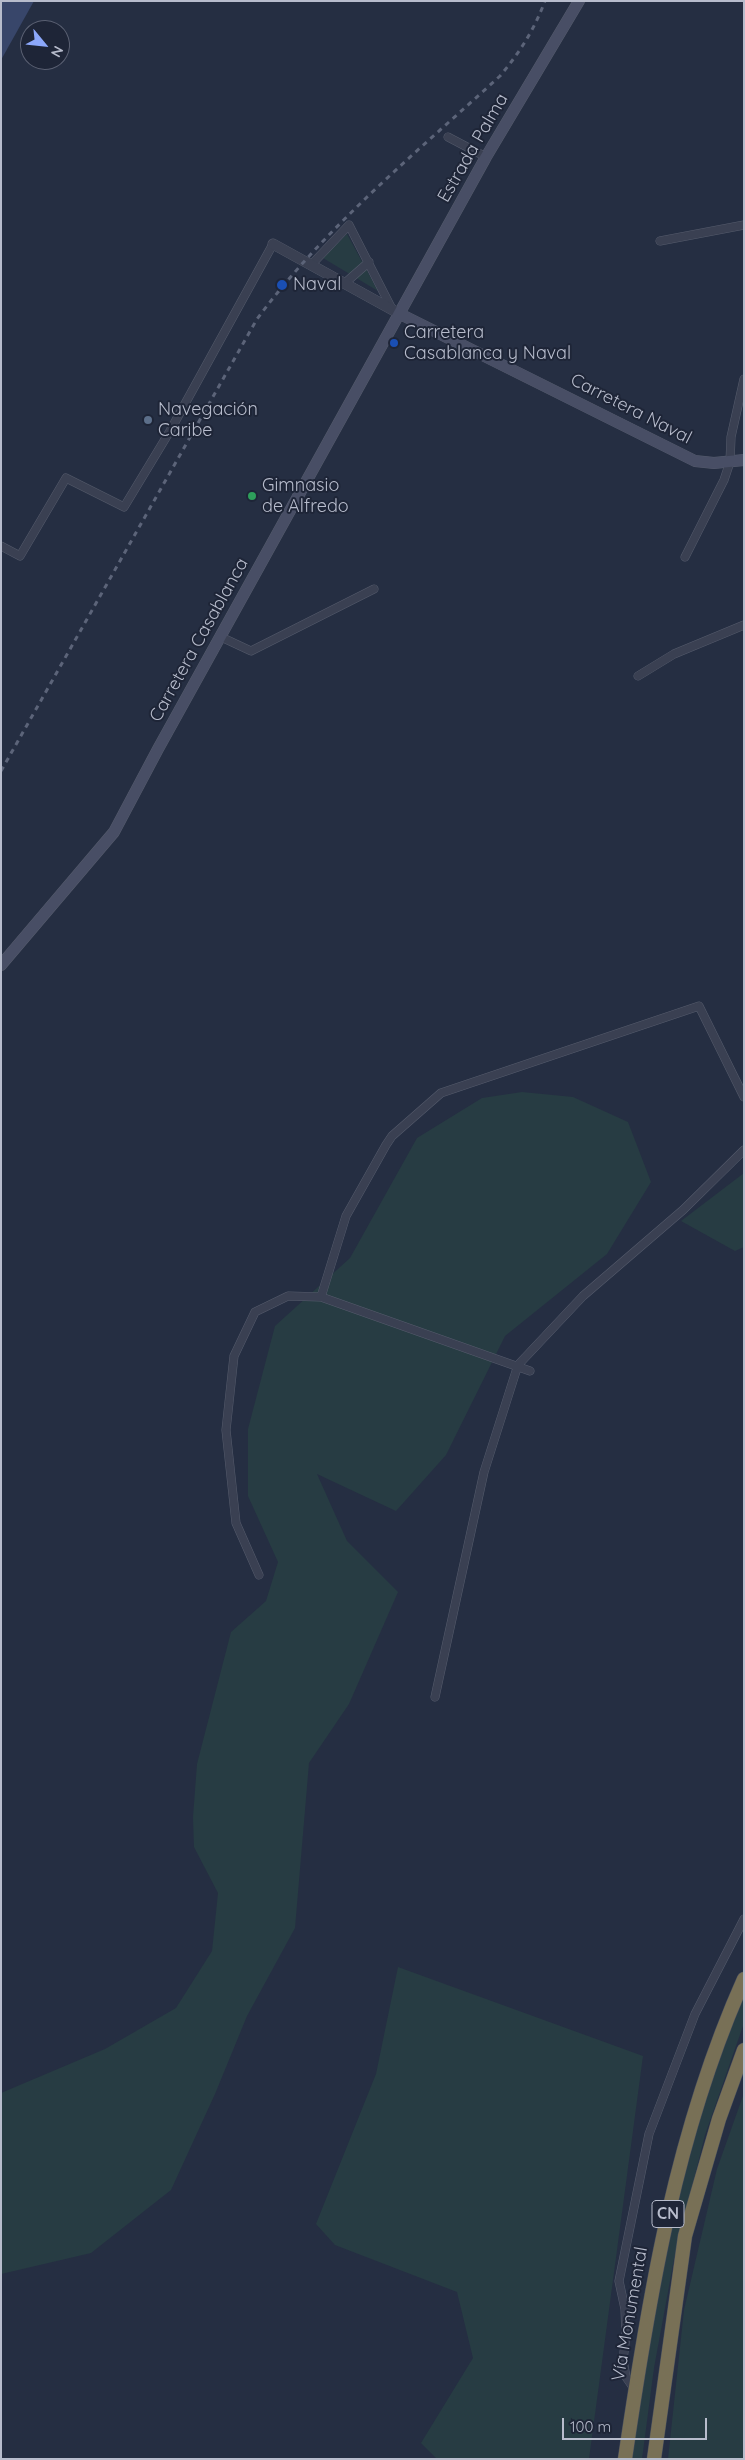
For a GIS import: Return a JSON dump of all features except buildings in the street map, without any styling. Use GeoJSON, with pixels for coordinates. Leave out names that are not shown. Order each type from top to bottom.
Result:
{"type":"FeatureCollection","features":[{"type":"Feature","properties":{"kind":"highway","name":"Vía Monumental"},"geometry":{"type":"LineString","coordinates":[[625,2459],[652,2290],[674,2188],[705,2078],[744,1979]]}},
{"type":"Feature","properties":{"kind":"highway","name":"CN"},"geometry":{"type":"LineString","coordinates":[[654,2459],[685,2236],[719,2119],[744,2050]]}},
{"type":"Feature","properties":{"kind":"main road","name":"Estrada Palma"},"geometry":{"type":"LineString","coordinates":[[396,311],[579,1]]}},
{"type":"Feature","properties":{"kind":"main road","name":"Carretera Naval"},"geometry":{"type":"LineString","coordinates":[[396,311],[695,461],[714,463],[744,460]]}},
{"type":"Feature","properties":{"kind":"main road","name":"Carretera Casablanca"},"geometry":{"type":"LineString","coordinates":[[1,965],[114,832],[221,638],[396,311]]}},
{"type":"Feature","properties":{"kind":"street"},"geometry":{"type":"LineString","coordinates":[[448,137],[486,158]]}},
{"type":"Feature","properties":{"kind":"street"},"geometry":{"type":"LineString","coordinates":[[312,264],[349,225],[396,311]]}},
{"type":"Feature","properties":{"kind":"street"},"geometry":{"type":"LineString","coordinates":[[660,241],[744,225]]}},
{"type":"Feature","properties":{"kind":"street"},"geometry":{"type":"LineString","coordinates":[[1,546],[20,556],[66,478],[124,507],[170,431],[273,244],[396,311]]}},
{"type":"Feature","properties":{"kind":"street"},"geometry":{"type":"LineString","coordinates":[[345,283],[369,262]]}},
{"type":"Feature","properties":{"kind":"street"},"geometry":{"type":"LineString","coordinates":[[685,557],[724,480],[730,462],[731,437],[744,379]]}},
{"type":"Feature","properties":{"kind":"street"},"geometry":{"type":"LineString","coordinates":[[221,638],[251,651],[374,589]]}},
{"type":"Feature","properties":{"kind":"street"},"geometry":{"type":"LineString","coordinates":[[638,676],[674,654],[744,625]]}},
{"type":"Feature","properties":{"kind":"street"},"geometry":{"type":"LineString","coordinates":[[321,1298],[346,1216],[386,1145],[392,1136],[440,1093],[699,1006],[744,1097]]}},
{"type":"Feature","properties":{"kind":"street"},"geometry":{"type":"LineString","coordinates":[[435,1697],[484,1472],[518,1365],[583,1296],[683,1210],[744,1150]]}},
{"type":"Feature","properties":{"kind":"street"},"geometry":{"type":"LineString","coordinates":[[259,1574],[236,1523],[226,1430],[234,1356],[255,1312],[288,1296],[321,1298],[518,1365],[530,1371]]}},
{"type":"Feature","properties":{"kind":"street"},"geometry":{"type":"LineString","coordinates":[[635,2390],[626,2377],[622,2360],[626,2336],[625,2309],[619,2280],[649,2134],[694,2014],[744,1919]]}},
{"type":"Feature","properties":{"kind":"shaded area"},"geometry":{"type":"Polygon","coordinates":[[[347,234],[378,291],[323,258],[347,234]]]}},
{"type":"Feature","properties":{"kind":"shaded area"},"geometry":{"type":"Polygon","coordinates":[[[522,1092],[573,1097],[628,1122],[651,1182],[607,1254],[505,1336],[446,1455],[396,1511],[317,1474],[347,1541],[398,1592],[349,1704],[309,1763],[295,1928],[247,2016],[215,2094],[171,2190],[91,2253],[1,2274],[1,2093],[105,2049],[176,2008],[212,1951],[218,1893],[194,1847],[193,1817],[197,1764],[231,1632],[266,1601],[278,1562],[248,1496],[248,1429],[275,1326],[350,1258],[417,1138],[482,1098],[522,1092]]]}},
{"type":"Feature","properties":{"kind":"shaded area"},"geometry":{"type":"Polygon","coordinates":[[[744,1173],[744,1247],[735,1251],[681,1221],[744,1173]]]}},
{"type":"Feature","properties":{"kind":"shaded area"},"geometry":{"type":"Polygon","coordinates":[[[398,1967],[643,2056],[589,2459],[437,2459],[421,2443],[473,2358],[457,2292],[335,2245],[316,2224],[376,2074],[398,1967]]]}},
{"type":"Feature","properties":{"kind":"shaded area"},"geometry":{"type":"Polygon","coordinates":[[[744,1996],[744,2023],[705,2135],[674,2259],[654,2368],[642,2459],[632,2459],[658,2296],[675,2215],[705,2100],[744,1996]]]}},
{"type":"Feature","properties":{"kind":"shaded area"},"geometry":{"type":"Polygon","coordinates":[[[744,2093],[744,2459],[668,2459],[684,2310],[717,2169],[744,2093]]]}},
{"type":"Feature","properties":{"kind":"water"},"geometry":{"type":"Polygon","coordinates":[[[1,1],[34,1],[23,20],[20,20],[20,26],[1,60],[1,1]]]}},
{"type":"Feature","properties":{"kind":"railway"},"geometry":{"type":"LineString","coordinates":[[1,771],[257,319],[312,253],[342,222],[404,162],[500,76],[526,40],[545,1]]}},
{"type":"Feature","properties":{"kind":"place","name":"Naval"},"geometry":{"type":"Point","coordinates":[282,285]}},
{"type":"Feature","properties":{"kind":"place","name":"Carretera Casablanca y Naval"},"geometry":{"type":"Point","coordinates":[394,343]}},
{"type":"Feature","properties":{"kind":"place","name":"Navegación Caribe"},"geometry":{"type":"Point","coordinates":[148,420]}},
{"type":"Feature","properties":{"kind":"place","name":"Gimnasio de Alfredo"},"geometry":{"type":"Point","coordinates":[252,496]}}]}
